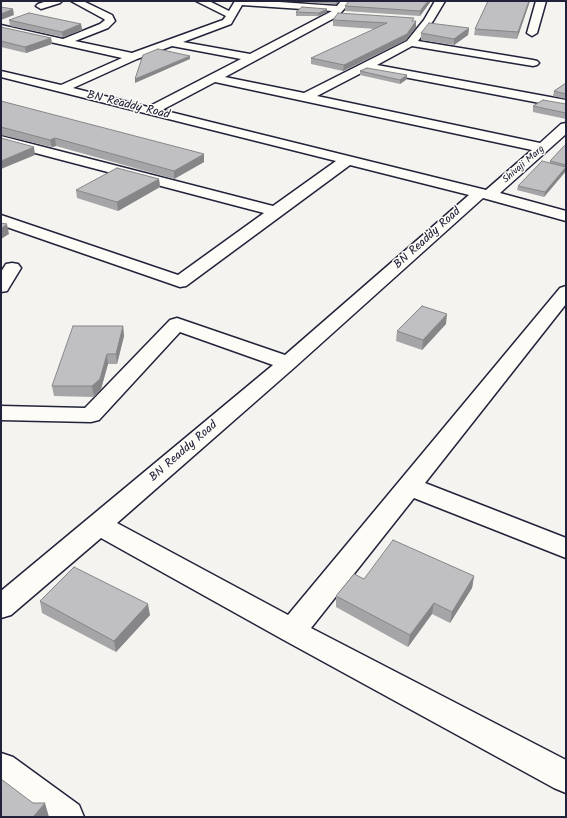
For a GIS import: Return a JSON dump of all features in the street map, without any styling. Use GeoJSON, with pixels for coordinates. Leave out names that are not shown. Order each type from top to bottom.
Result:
{"type":"FeatureCollection","features":[{"type":"Feature","properties":{"kind":"street"},"geometry":{"type":"LineString","coordinates":[[41,6],[57,1]]}},
{"type":"Feature","properties":{"kind":"street"},"geometry":{"type":"LineString","coordinates":[[64,42],[104,26],[110,21],[109,18],[76,1]]}},
{"type":"Feature","properties":{"kind":"street"},"geometry":{"type":"LineString","coordinates":[[201,1],[231,15]]}},
{"type":"Feature","properties":{"kind":"street"},"geometry":{"type":"LineString","coordinates":[[306,97],[411,43],[428,21],[440,1]]}},
{"type":"Feature","properties":{"kind":"street"},"geometry":{"type":"LineString","coordinates":[[532,33],[541,1]]}},
{"type":"Feature","properties":{"kind":"street"},"geometry":{"type":"LineString","coordinates":[[62,89],[133,57],[227,22],[240,2],[340,8],[351,16]]}},
{"type":"Feature","properties":{"kind":"street"},"geometry":{"type":"LineString","coordinates":[[150,111],[253,58],[340,8]]}},
{"type":"Feature","properties":{"kind":"street"},"geometry":{"type":"LineString","coordinates":[[1,24],[16,19]]}},
{"type":"Feature","properties":{"kind":"street"},"geometry":{"type":"LineString","coordinates":[[412,20],[428,21]]}},
{"type":"Feature","properties":{"kind":"street"},"geometry":{"type":"LineString","coordinates":[[1,28],[133,57]]}},
{"type":"Feature","properties":{"kind":"street"},"geometry":{"type":"LineString","coordinates":[[171,42],[253,58]]}},
{"type":"Feature","properties":{"kind":"street"},"geometry":{"type":"LineString","coordinates":[[411,43],[533,63]]}},
{"type":"Feature","properties":{"kind":"street"},"geometry":{"type":"LineString","coordinates":[[365,66],[566,104]]}},
{"type":"Feature","properties":{"kind":"street","name":"BN Readdy Road"},"geometry":{"type":"LineString","coordinates":[[1,74],[485,194]]}},
{"type":"Feature","properties":{"kind":"street"},"geometry":{"type":"LineString","coordinates":[[215,78],[544,148]]}},
{"type":"Feature","properties":{"kind":"street","name":"Shivaji Marg"},"geometry":{"type":"LineString","coordinates":[[485,194],[563,134]]}},
{"type":"Feature","properties":{"kind":"street"},"geometry":{"type":"LineString","coordinates":[[1,140],[277,212]]}},
{"type":"Feature","properties":{"kind":"street"},"geometry":{"type":"LineString","coordinates":[[1,220],[180,282],[347,160]]}},
{"type":"Feature","properties":{"kind":"street"},"geometry":{"type":"LineString","coordinates":[[485,194],[566,216]]}},
{"type":"Feature","properties":{"kind":"street","name":"BN Readdy Road"},"geometry":{"type":"LineString","coordinates":[[1,607],[99,525],[485,194]]}},
{"type":"Feature","properties":{"kind":"street"},"geometry":{"type":"LineString","coordinates":[[1,287],[12,268]]}},
{"type":"Feature","properties":{"kind":"street"},"geometry":{"type":"LineString","coordinates":[[292,631],[410,487],[566,292]]}},
{"type":"Feature","properties":{"kind":"street"},"geometry":{"type":"LineString","coordinates":[[1,413],[91,415],[177,324],[288,363]]}},
{"type":"Feature","properties":{"kind":"street"},"geometry":{"type":"LineString","coordinates":[[410,487],[566,548]]}},
{"type":"Feature","properties":{"kind":"street"},"geometry":{"type":"LineString","coordinates":[[99,525],[292,631],[566,777]]}},
{"type":"Feature","properties":{"kind":"street"},"geometry":{"type":"LineString","coordinates":[[1,768],[67,817]]}},
{"type":"Feature","properties":{"kind":"building"},"geometry":{"type":"Polygon","coordinates":[[[349,1],[428,1],[420,11],[345,6],[349,1]]]}},
{"type":"Feature","properties":{"kind":"building"},"geometry":{"type":"Polygon","coordinates":[[[488,1],[529,1],[518,32],[475,29],[488,1]]]}},
{"type":"Feature","properties":{"kind":"building"},"geometry":{"type":"Polygon","coordinates":[[[1,7],[13,9],[1,14],[1,7]]]}},
{"type":"Feature","properties":{"kind":"building"},"geometry":{"type":"Polygon","coordinates":[[[302,7],[327,9],[319,13],[296,12],[302,7]]]}},
{"type":"Feature","properties":{"kind":"building"},"geometry":{"type":"Polygon","coordinates":[[[29,13],[81,24],[62,32],[9,20],[29,13]]]}},
{"type":"Feature","properties":{"kind":"building"},"geometry":{"type":"Polygon","coordinates":[[[338,13],[414,18],[412,21],[416,21],[407,34],[344,65],[311,58],[387,23],[333,20],[338,13]]]}},
{"type":"Feature","properties":{"kind":"building"},"geometry":{"type":"Polygon","coordinates":[[[429,23],[469,28],[454,39],[421,33],[429,23]]]}},
{"type":"Feature","properties":{"kind":"building"},"geometry":{"type":"Polygon","coordinates":[[[1,27],[51,38],[25,47],[1,41],[1,27]]]}},
{"type":"Feature","properties":{"kind":"building"},"geometry":{"type":"Polygon","coordinates":[[[158,49],[190,56],[135,79],[143,55],[158,49]]]}},
{"type":"Feature","properties":{"kind":"building"},"geometry":{"type":"Polygon","coordinates":[[[367,68],[407,75],[400,80],[360,71],[367,68]]]}},
{"type":"Feature","properties":{"kind":"building"},"geometry":{"type":"Polygon","coordinates":[[[566,83],[566,94],[554,91],[566,83]]]}},
{"type":"Feature","properties":{"kind":"building"},"geometry":{"type":"Polygon","coordinates":[[[543,100],[566,104],[566,113],[533,106],[543,100]]]}},
{"type":"Feature","properties":{"kind":"building"},"geometry":{"type":"Polygon","coordinates":[[[1,101],[204,154],[174,171],[55,138],[50,140],[1,127],[1,101]]]}},
{"type":"Feature","properties":{"kind":"building"},"geometry":{"type":"Polygon","coordinates":[[[1,138],[34,147],[1,161],[1,138]]]}},
{"type":"Feature","properties":{"kind":"building"},"geometry":{"type":"Polygon","coordinates":[[[566,144],[566,165],[550,161],[566,144]]]}},
{"type":"Feature","properties":{"kind":"building"},"geometry":{"type":"Polygon","coordinates":[[[542,161],[566,167],[545,192],[518,186],[542,161]]]}},
{"type":"Feature","properties":{"kind":"building"},"geometry":{"type":"Polygon","coordinates":[[[117,168],[159,179],[117,202],[76,190],[117,168]]]}},
{"type":"Feature","properties":{"kind":"building"},"geometry":{"type":"Polygon","coordinates":[[[1,223],[7,224],[1,229],[1,223]]]}},
{"type":"Feature","properties":{"kind":"building"},"geometry":{"type":"Polygon","coordinates":[[[422,306],[447,314],[423,340],[397,331],[422,306]]]}},
{"type":"Feature","properties":{"kind":"building"},"geometry":{"type":"Polygon","coordinates":[[[73,326],[123,326],[116,354],[107,354],[100,379],[92,386],[52,386],[73,326]]]}},
{"type":"Feature","properties":{"kind":"building"},"geometry":{"type":"Polygon","coordinates":[[[393,540],[474,576],[452,612],[434,603],[410,635],[336,596],[354,574],[364,579],[393,540]]]}},
{"type":"Feature","properties":{"kind":"building"},"geometry":{"type":"Polygon","coordinates":[[[74,567],[148,604],[114,641],[40,601],[74,567]]]}},
{"type":"Feature","properties":{"kind":"building"},"geometry":{"type":"Polygon","coordinates":[[[1,779],[33,803],[45,803],[33,817],[1,817],[1,779]]]}}]}
